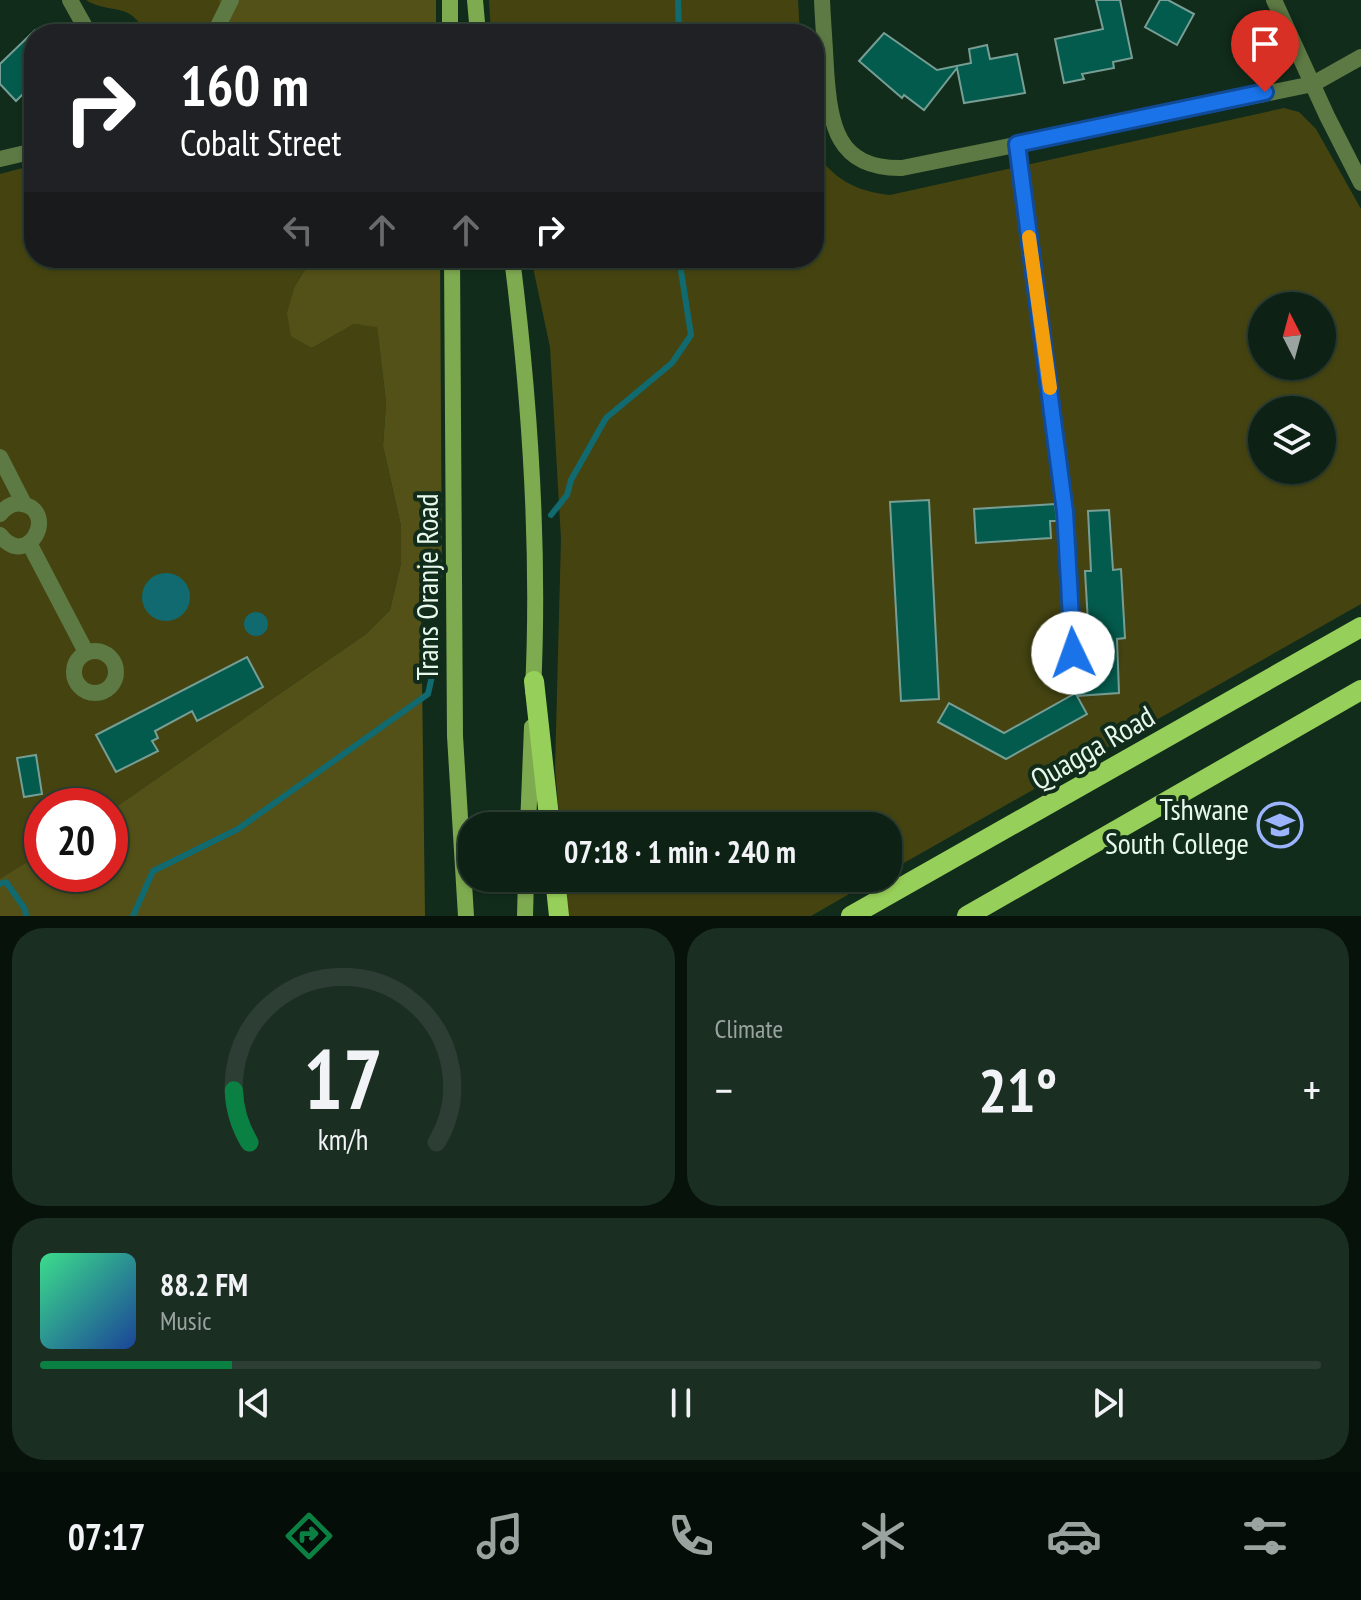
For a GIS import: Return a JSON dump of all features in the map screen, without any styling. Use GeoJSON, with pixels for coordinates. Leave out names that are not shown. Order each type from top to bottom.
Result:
{"type":"FeatureCollection","features":[{"type":"Feature","properties":{"kind":"main road"},"geometry":{"type":"LineString","coordinates":[[450,0],[450,24]]}},
{"type":"Feature","properties":{"kind":"main road"},"geometry":{"type":"LineString","coordinates":[[475,0],[477,24]]}},
{"type":"Feature","properties":{"kind":"main road","name":"Trans Oranje Road"},"geometry":{"type":"LineString","coordinates":[[452,268],[455,736],[466,916]]}},
{"type":"Feature","properties":{"kind":"main road"},"geometry":{"type":"LineString","coordinates":[[513,268],[529,406],[533,515],[534,681],[529,812]]}},
{"type":"Feature","properties":{"kind":"main road","name":"Quagga Road"},"geometry":{"type":"LineString","coordinates":[[851,916],[1361,627]]}},
{"type":"Feature","properties":{"kind":"main road"},"geometry":{"type":"LineString","coordinates":[[534,681],[548,812]]}},
{"type":"Feature","properties":{"kind":"main road"},"geometry":{"type":"LineString","coordinates":[[967,916],[1361,690]]}},
{"type":"Feature","properties":{"kind":"main road"},"geometry":{"type":"LineString","coordinates":[[525,916],[526,892]]}},
{"type":"Feature","properties":{"kind":"main road"},"geometry":{"type":"LineString","coordinates":[[556,892],[559,916]]}},
{"type":"Feature","properties":{"kind":"street"},"geometry":{"type":"LineString","coordinates":[[70,0],[83,24]]}},
{"type":"Feature","properties":{"kind":"street"},"geometry":{"type":"LineString","coordinates":[[219,24],[231,0]]}},
{"type":"Feature","properties":{"kind":"street"},"geometry":{"type":"LineString","coordinates":[[822,0],[824,24]]}},
{"type":"Feature","properties":{"kind":"street"},"geometry":{"type":"LineString","coordinates":[[1274,0],[1361,183]]}},
{"type":"Feature","properties":{"kind":"street"},"geometry":{"type":"LineString","coordinates":[[824,28],[830,113],[840,141],[859,160],[872,166],[902,168],[1313,84],[1361,57]]}},
{"type":"Feature","properties":{"kind":"street"},"geometry":{"type":"LineString","coordinates":[[0,159],[24,153]]}},
{"type":"Feature","properties":{"kind":"street"},"geometry":{"type":"LineString","coordinates":[[0,457],[24,504],[35,512],[40,525],[29,543],[16,546],[3,540],[0,535]]}},
{"type":"Feature","properties":{"kind":"street"},"geometry":{"type":"LineString","coordinates":[[0,514],[9,506],[24,504]]}},
{"type":"Feature","properties":{"kind":"street"},"geometry":{"type":"LineString","coordinates":[[29,543],[86,652]]}},
{"type":"Feature","properties":{"kind":"lane"},"geometry":{"type":"LineString","coordinates":[[1017,144],[1065,512],[1073,653]]}},
{"type":"Feature","properties":{"kind":"shaded area"},"geometry":{"type":"Polygon","coordinates":[[[86,0],[219,0],[222,24],[140,24],[126,12],[86,0]]]}},
{"type":"Feature","properties":{"kind":"shaded area"},"geometry":{"type":"Polygon","coordinates":[[[219,0],[436,0],[436,24],[222,24],[219,0]]]}},
{"type":"Feature","properties":{"kind":"shaded area"},"geometry":{"type":"Polygon","coordinates":[[[489,0],[798,0],[799,24],[490,24],[489,0]]]}},
{"type":"Feature","properties":{"kind":"shaded area"},"geometry":{"type":"Polygon","coordinates":[[[1284,108],[1299,112],[1316,129],[1361,209],[1361,604],[902,864],[902,812],[559,812],[555,769],[561,539],[550,347],[533,268],[824,268],[824,163],[836,175],[856,187],[890,195],[1284,108]]]}},
{"type":"Feature","properties":{"kind":"shaded area"},"geometry":{"type":"Polygon","coordinates":[[[24,168],[24,268],[306,268],[295,286],[312,348],[354,324],[377,326],[386,402],[383,446],[401,526],[401,563],[390,610],[366,634],[128,799],[128,788],[24,788],[24,866],[0,881],[0,174],[24,168]]]}},
{"type":"Feature","properties":{"kind":"shaded area"},"geometry":{"type":"Polygon","coordinates":[[[306,268],[440,268],[442,582],[421,596],[425,916],[0,916],[0,879],[24,864],[24,892],[128,892],[128,799],[366,634],[390,610],[401,563],[401,526],[383,446],[386,402],[377,327],[354,324],[312,348],[291,336],[287,313],[295,286],[306,268]]]}},
{"type":"Feature","properties":{"kind":"shaded area"},"geometry":{"type":"Polygon","coordinates":[[[565,892],[853,892],[811,916],[568,916],[565,892]]]}},
{"type":"Feature","properties":{"kind":"water"},"geometry":{"type":"Polygon","coordinates":[[[166,573],[183,580],[190,597],[183,614],[166,621],[149,614],[142,597],[149,580],[166,573]]]}},
{"type":"Feature","properties":{"kind":"water"},"geometry":{"type":"Polygon","coordinates":[[[256,612],[267,619],[268,624],[261,635],[256,636],[245,629],[244,624],[251,613],[256,612]]]}},
{"type":"Feature","properties":{"kind":"building"},"geometry":{"type":"Polygon","coordinates":[[[1096,0],[1120,0],[1132,58],[1113,62],[1114,68],[1082,74],[1084,79],[1064,83],[1055,39],[1103,29],[1096,0]]]}},
{"type":"Feature","properties":{"kind":"building"},"geometry":{"type":"Polygon","coordinates":[[[1160,0],[1168,0],[1194,14],[1177,45],[1145,27],[1160,0]]]}},
{"type":"Feature","properties":{"kind":"building"},"geometry":{"type":"Polygon","coordinates":[[[884,33],[937,70],[971,63],[969,49],[987,45],[990,59],[1017,54],[1025,93],[964,103],[957,68],[924,110],[904,95],[902,98],[859,61],[884,33]]]}},
{"type":"Feature","properties":{"kind":"building"},"geometry":{"type":"Polygon","coordinates":[[[24,41],[24,93],[16,101],[0,84],[0,64],[24,41]]]}},
{"type":"Feature","properties":{"kind":"building"},"geometry":{"type":"Polygon","coordinates":[[[929,500],[939,699],[901,701],[890,502],[929,500]]]}},
{"type":"Feature","properties":{"kind":"building"},"geometry":{"type":"Polygon","coordinates":[[[1055,504],[1057,521],[1050,521],[1051,538],[976,543],[974,509],[1055,504]]]}},
{"type":"Feature","properties":{"kind":"building"},"geometry":{"type":"Polygon","coordinates":[[[1109,510],[1113,570],[1121,569],[1125,638],[1117,639],[1119,693],[1077,696],[1087,714],[1006,759],[938,722],[949,703],[1004,733],[1097,681],[1095,640],[1089,640],[1085,571],[1091,571],[1088,511],[1109,510]]]}},
{"type":"Feature","properties":{"kind":"building"},"geometry":{"type":"Polygon","coordinates":[[[247,657],[263,687],[197,721],[192,711],[155,731],[158,738],[152,741],[158,751],[116,772],[96,735],[247,657]]]}},
{"type":"Feature","properties":{"kind":"building"},"geometry":{"type":"Polygon","coordinates":[[[36,755],[41,788],[24,788],[24,797],[17,758],[36,755]]]}},
{"type":"Feature","properties":{"kind":"waterway"},"geometry":{"type":"LineString","coordinates":[[678,0],[679,24]]}},
{"type":"Feature","properties":{"kind":"waterway"},"geometry":{"type":"LineString","coordinates":[[551,515],[567,495],[571,480],[606,418],[672,363],[691,335],[681,268]]}},
{"type":"Feature","properties":{"kind":"waterway"},"geometry":{"type":"LineString","coordinates":[[133,916],[153,871],[238,829],[428,694],[436,658]]}},
{"type":"Feature","properties":{"kind":"waterway"},"geometry":{"type":"LineString","coordinates":[[0,884],[6,882],[25,909],[26,916]]}},
{"type":"Feature","properties":{"kind":"slow traffic"},"geometry":{"type":"LineString","coordinates":[[1029,237],[1050,388]]}},
{"type":"Feature","properties":{"kind":"place","name":"Tshwane South College"},"geometry":{"type":"Point","coordinates":[1280,825]}},
{"type":"Feature","properties":{"kind":"route"},"geometry":{"type":"LineString","coordinates":[[1073,653],[1065,512],[1017,144],[1265,92]]}}]}
